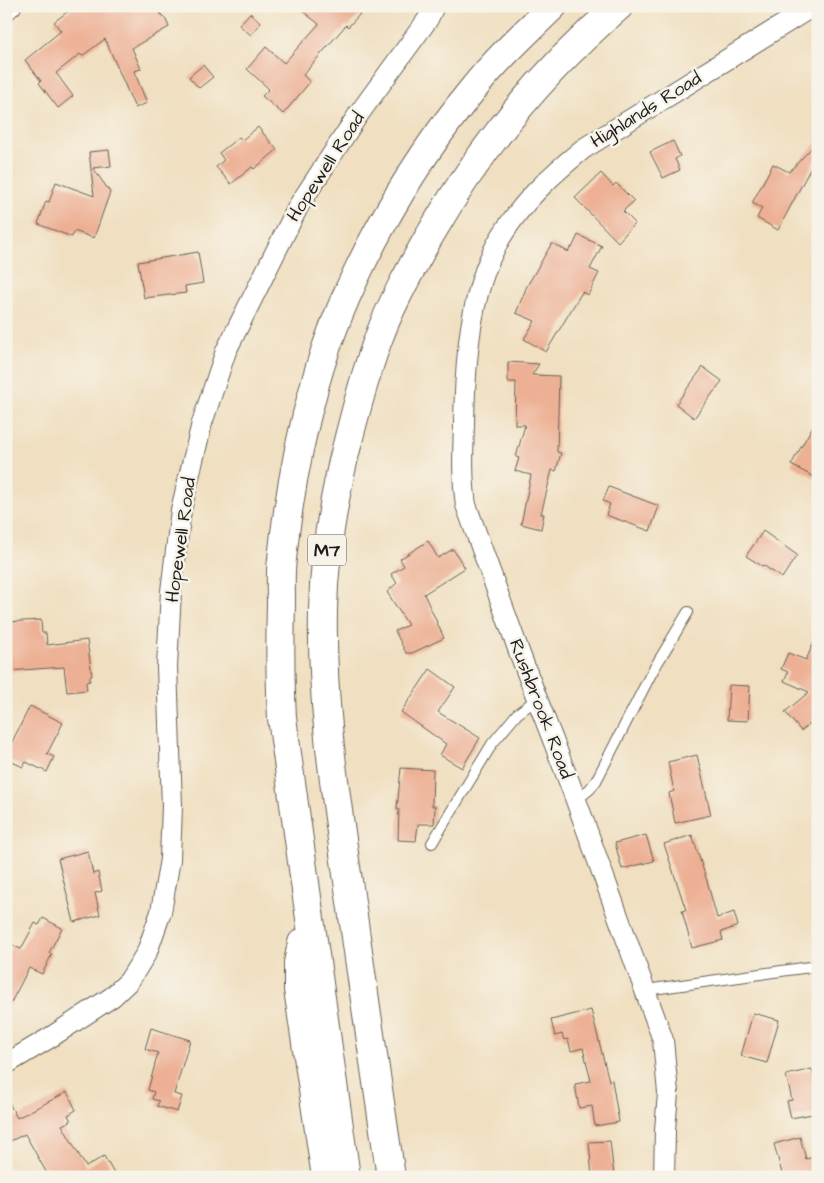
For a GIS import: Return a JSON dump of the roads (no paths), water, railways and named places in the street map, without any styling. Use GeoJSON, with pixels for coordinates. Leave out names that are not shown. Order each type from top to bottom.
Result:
{"type":"FeatureCollection","features":[{"type":"Feature","properties":{"kind":"highway","name":"M7"},"geometry":{"type":"LineString","coordinates":[[346,1177],[282,718],[280,654],[282,561],[296,469],[314,384],[327,347],[346,301],[382,226],[406,183],[473,88],[553,6]]}},
{"type":"Feature","properties":{"kind":"highway","name":"M7"},"geometry":{"type":"LineString","coordinates":[[391,1177],[368,1028],[330,753],[323,670],[323,607],[328,542],[339,474],[360,394],[379,336],[405,277],[441,216],[476,162],[521,103],[567,53],[619,6]]}},
{"type":"Feature","properties":{"kind":"highway"},"geometry":{"type":"LineString","coordinates":[[310,923],[298,963],[298,989],[326,1177]]}},
{"type":"Feature","properties":{"kind":"highway"},"geometry":{"type":"LineString","coordinates":[[368,1028],[403,1177]]}},
{"type":"Feature","properties":{"kind":"street"},"geometry":{"type":"LineString","coordinates":[[6,10],[11,6]]}},
{"type":"Feature","properties":{"kind":"street","name":"Hopewell Road"},"geometry":{"type":"LineString","coordinates":[[6,1064],[112,997],[129,981],[147,952],[160,912],[170,859],[172,806],[166,667],[171,591],[181,510],[202,423],[226,351],[299,205],[358,116],[428,19],[434,6]]}},
{"type":"Feature","properties":{"kind":"street","name":"Highlands Road"},"geometry":{"type":"LineString","coordinates":[[500,238],[528,200],[550,176],[583,149],[814,6]]}},
{"type":"Feature","properties":{"kind":"street","name":"Rushbrook Road"},"geometry":{"type":"LineString","coordinates":[[500,238],[486,268],[470,333],[465,392],[462,479],[466,505],[475,534],[576,800],[663,1040],[668,1093],[664,1177]]}},
{"type":"Feature","properties":{"kind":"lane"},"geometry":{"type":"LineString","coordinates":[[576,800],[590,789],[596,781],[652,672],[688,612]]}},
{"type":"Feature","properties":{"kind":"lane"},"geometry":{"type":"LineString","coordinates":[[432,843],[492,744],[517,714],[538,699]]}},
{"type":"Feature","properties":{"kind":"lane"},"geometry":{"type":"LineString","coordinates":[[646,990],[816,966]]}}]}
